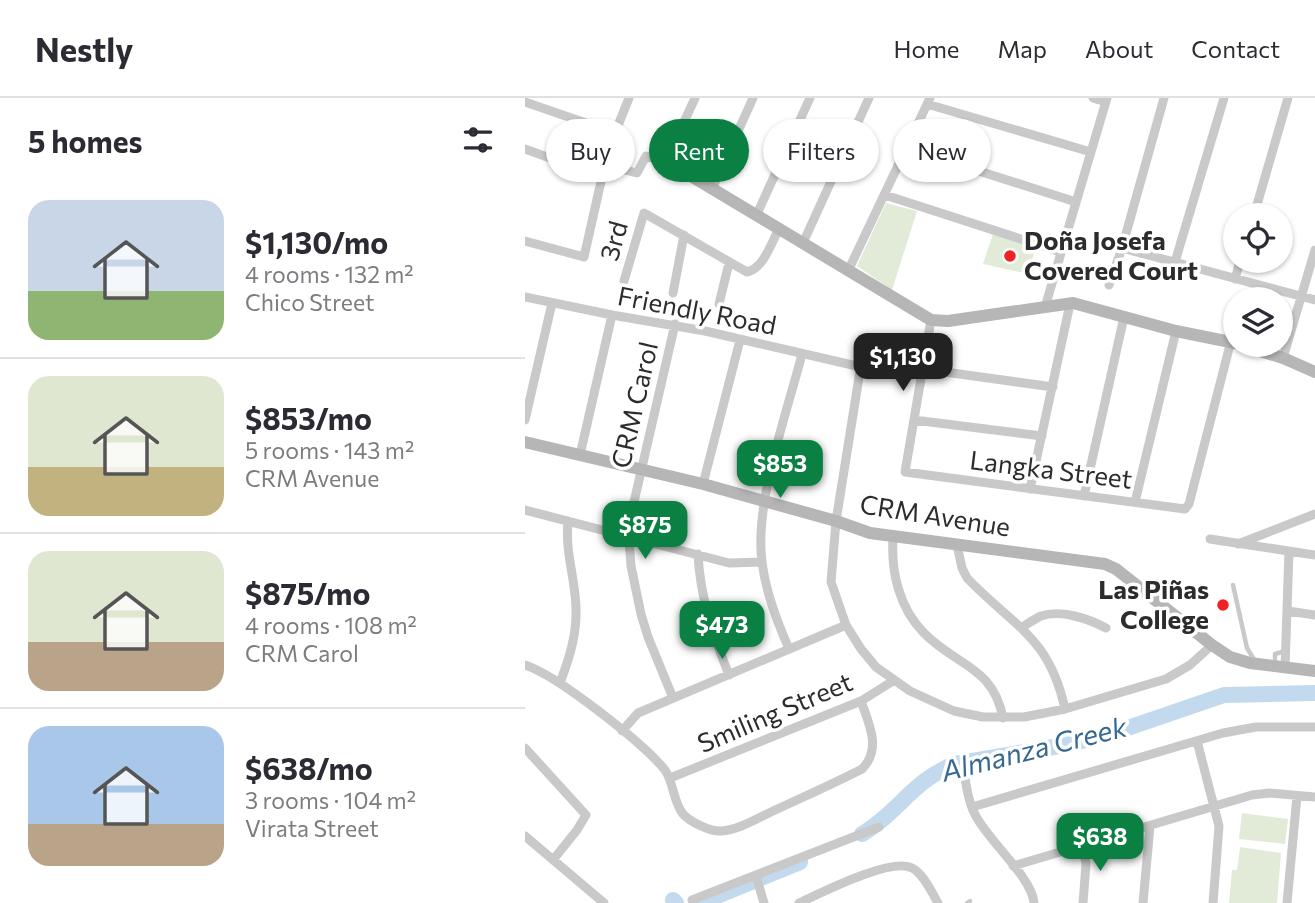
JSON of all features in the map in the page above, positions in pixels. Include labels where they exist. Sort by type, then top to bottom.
[{"type":"street","points":[[525,102],[615,133],[629,98]]},
{"type":"street","points":[[685,119],[695,98]]},
{"type":"street","points":[[712,189],[753,98]]},
{"type":"street","points":[[756,216],[810,98]]},
{"type":"street","points":[[803,243],[869,98]]},
{"type":"street","points":[[1045,306],[1107,100],[1093,98]]},
{"type":"street","points":[[1109,285],[1164,98]]},
{"type":"street","points":[[1175,262],[1224,98]]},
{"type":"street","points":[[1257,203],[1288,98]]},
{"type":"street","points":[[921,119],[929,101],[1091,152]]},
{"type":"street","points":[[525,149],[546,157]]},
{"type":"street","points":[[635,172],[649,157]]},
{"type":"street","points":[[991,175],[1076,202]]},
{"type":"street","points":[[848,271],[893,178]]},
{"type":"street","points":[[525,241],[584,257],[600,182]]},
{"type":"street","points":[[700,182],[932,320],[948,321],[1070,304],[1223,341]]},
{"type":"street","points":[[885,195],[1061,252]]},
{"type":"street","name":"3rd","points":[[624,281],[644,213],[684,235]]},
{"type":"street","points":[[673,293],[684,235],[747,272],[759,265],[779,229]]},
{"type":"street","points":[[1122,248],[1315,300]]},
{"type":"street","points":[[1283,358],[1315,250]]},
{"type":"street","points":[[719,304],[729,262]]},
{"type":"street","points":[[1235,279],[1237,273]]},
{"type":"street","name":"Friendly Road","points":[[525,296],[612,315],[675,324],[861,367]]},
{"type":"street","points":[[525,421],[552,303]]},
{"type":"street","points":[[1030,489],[1070,304]]},
{"type":"street","points":[[580,455],[612,315]]},
{"type":"street","points":[[1084,496],[1124,317]]},
{"type":"street","points":[[932,320],[914,420],[1042,436]]},
{"type":"street","name":"CRM Carol","points":[[673,698],[641,614],[631,566],[628,528],[675,324]]},
{"type":"street","points":[[1135,502],[1176,331]]},
{"type":"street","points":[[703,484],[740,340]]},
{"type":"street","points":[[864,346],[836,521],[831,582],[846,625],[876,667],[893,681],[954,711],[983,718],[1024,717],[1065,709],[1166,679],[1190,665],[1212,645]]},
{"type":"street","points":[[789,649],[769,598],[762,562],[762,524],[765,501],[802,354]]},
{"type":"street","name":"Langka Street","points":[[914,420],[905,472],[1185,509],[1189,504],[1236,357]]},
{"type":"street","points":[[1280,357],[1315,372]]},
{"type":"street","points":[[923,369],[1053,387]]},
{"type":"street","name":"CRM Avenue","points":[[525,442],[703,484],[893,538],[1088,560],[1117,569],[1230,657],[1280,668],[1315,671]]},
{"type":"street","points":[[525,510],[729,563],[762,562]]},
{"type":"street","points":[[1238,544],[1315,514]]},
{"type":"street","points":[[560,683],[576,626],[573,582],[566,544],[568,521]]},
{"type":"street","points":[[893,538],[894,571],[904,606],[923,633],[989,682],[1003,718]]},
{"type":"street","points":[[1210,539],[1315,555]]},
{"type":"street","points":[[957,545],[967,578],[1034,639],[1060,686],[1065,709]]},
{"type":"street","points":[[1280,668],[1286,651],[1289,551]]},
{"type":"street","points":[[698,554],[709,621],[729,675]]},
{"type":"street","points":[[1288,611],[1315,615]]},
{"type":"street","points":[[1021,628],[1042,616],[1052,615],[1091,620],[1106,628]]},
{"type":"street","points":[[622,730],[638,713],[846,625]]},
{"type":"street","points":[[525,665],[538,669],[560,683],[622,730],[653,757],[670,778],[679,807],[691,820],[718,832],[741,825],[845,778],[868,763],[873,745],[861,701]]},
{"type":"street","name":"Smiling Street","points":[[670,778],[861,701],[893,681]]},
{"type":"street","points":[[972,807],[1241,729],[1315,727]]},
{"type":"street","points":[[1196,741],[1220,834],[1213,903]]},
{"type":"street","points":[[525,748],[586,815],[553,860]]},
{"type":"street","points":[[963,766],[972,807],[990,839],[1029,886],[1034,903]]},
{"type":"street","points":[[1013,866],[1252,795],[1269,793],[1315,797]]},
{"type":"street","points":[[1287,903],[1297,796]]},
{"type":"street","points":[[1143,903],[1150,826]]},
{"type":"street","points":[[692,900],[879,827]]},
{"type":"street","points":[[525,836],[604,903]]},
{"type":"street","points":[[1083,847],[1086,864],[1083,903]]},
{"type":"street","points":[[799,903],[874,871],[896,866],[912,868],[921,876],[938,903]]},
{"type":"street","points":[[756,876],[764,903]]},
{"type":"lane","points":[[1233,585],[1247,648],[1257,664]]},
{"type":"green space","points":[[886,203],[917,211],[892,290],[857,266]]},
{"type":"green space","name":"Doña Josefa Covered Court","points":[[993,234],[1036,247],[1028,274],[983,264]]},
{"type":"green space","points":[[1242,813],[1288,819],[1285,844],[1239,839]]},
{"type":"green space","points":[[1240,847],[1281,853],[1277,903],[1229,903],[1232,870],[1237,870]]},
{"type":"waterway","name":"Almanza Creek","points":[[862,834],[875,826],[928,779],[955,764],[1071,744],[1119,731],[1224,695],[1315,693]]},
{"type":"waterway","name":"Almanza Creek","points":[[700,903],[800,862]]},
{"type":"waterway","name":"Almanza Creek","points":[[673,900],[676,903]]},
{"type":"place","name":"Doña Josefa Covered Court","points":[[1010,256]]},
{"type":"place","name":"Las Piñas College","points":[[1223,605]]}]
